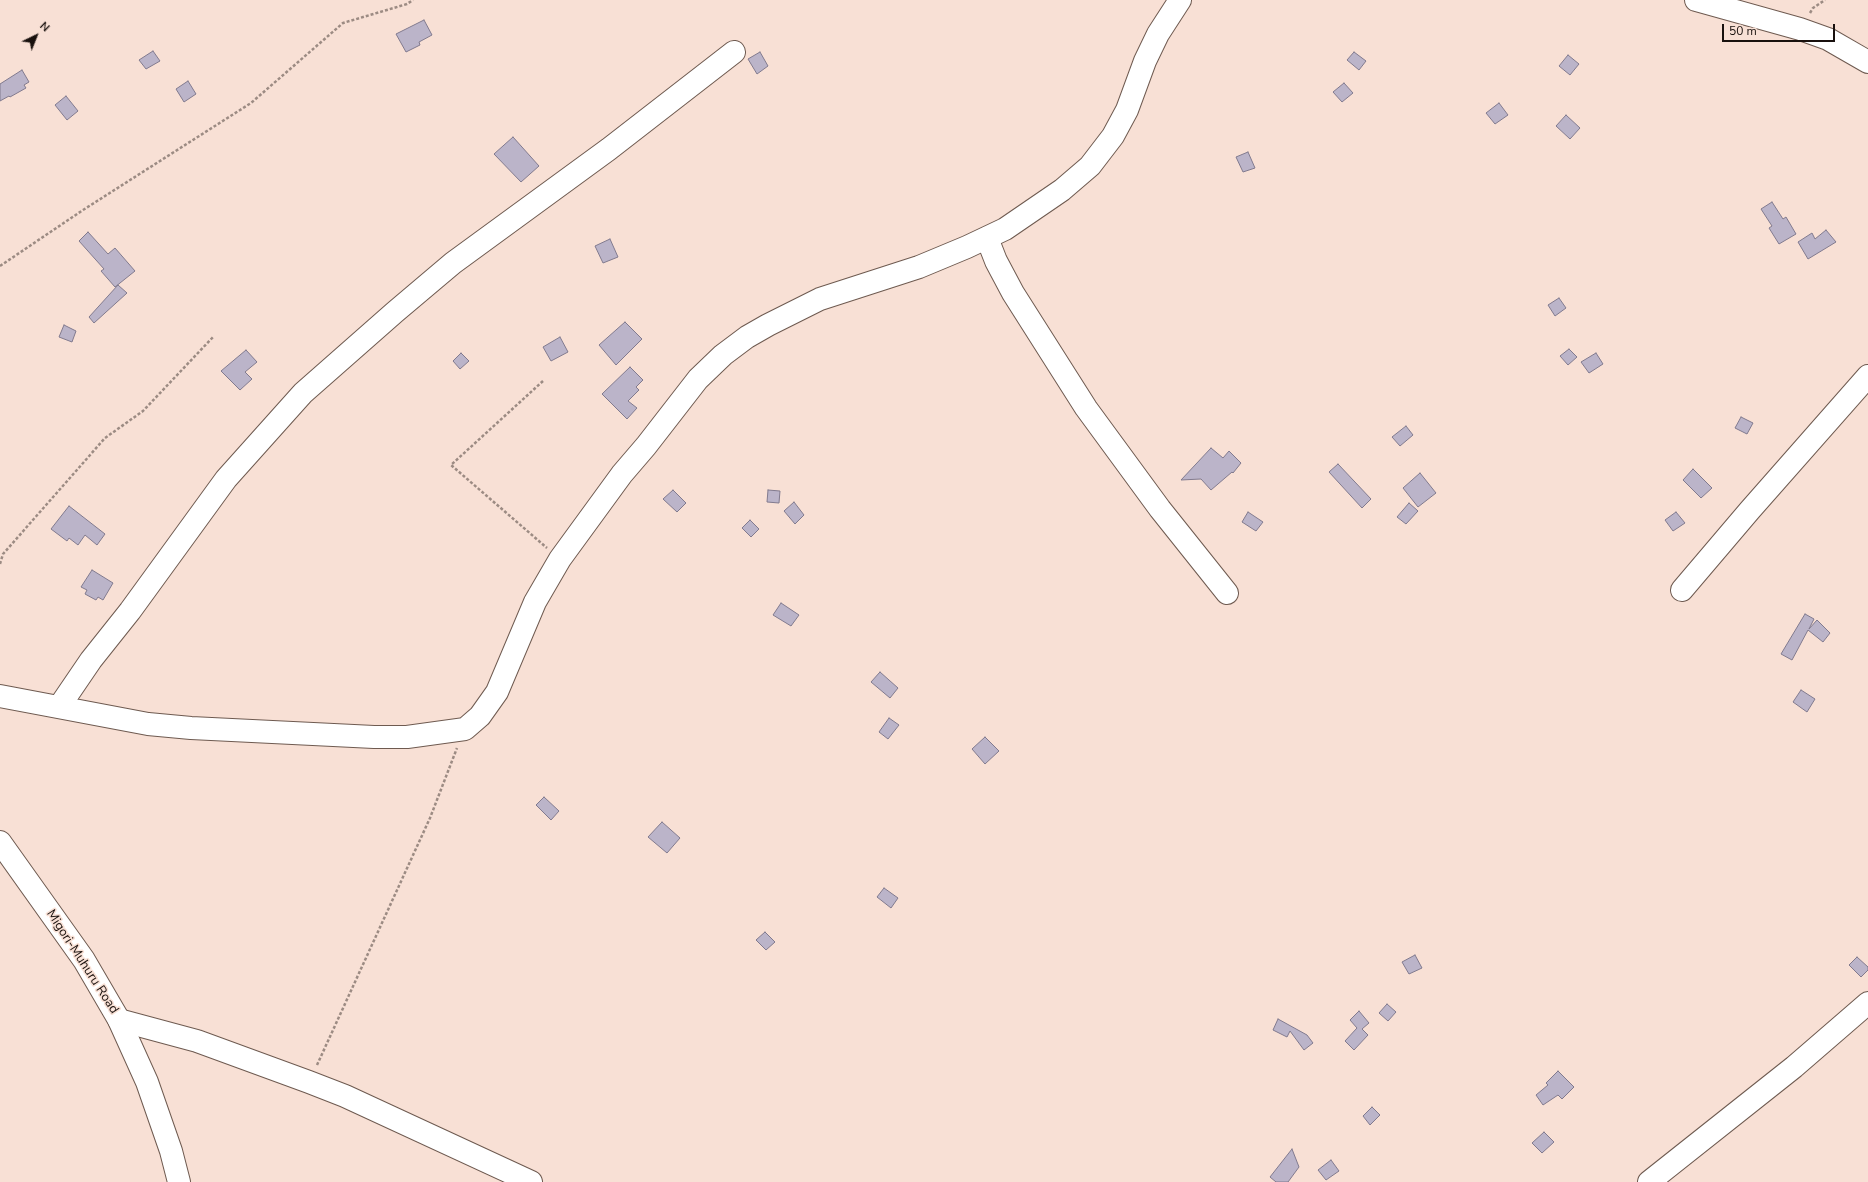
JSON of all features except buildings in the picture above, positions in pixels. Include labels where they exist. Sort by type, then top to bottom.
[{"type":"main road","points":[[0,696],[148,724],[190,728],[374,737],[441,734],[465,729],[480,716],[497,692],[535,602],[560,559],[609,491],[698,379],[723,355],[746,337],[820,299],[919,267],[1005,229],[1042,205],[1090,166],[1113,136],[1127,110],[1149,55],[1172,10],[1180,0]]},
{"type":"main road","points":[[1696,0],[1800,29],[1828,39],[1868,62]]},
{"type":"main road","points":[[59,707],[91,660],[226,479],[304,393],[454,263],[609,149],[734,52]]},
{"type":"main road","points":[[987,238],[996,261],[1012,292],[1086,408],[1160,509],[1227,592]]},
{"type":"main road","points":[[1682,590],[1868,376]]},
{"type":"main road","name":"Migori-Muhuru Road","points":[[0,842],[84,960],[119,1020],[147,1082],[171,1151],[179,1182]]},
{"type":"main road","points":[[1649,1182],[1794,1067],[1868,1003]]},
{"type":"main road","points":[[119,1020],[197,1041],[345,1096],[531,1182]]},
{"type":"path","points":[[0,266],[83,210],[252,103],[343,23],[407,4],[413,0]]},
{"type":"path","points":[[0,564],[3,554],[105,438],[143,411],[214,336]]},
{"type":"path","points":[[543,381],[450,464],[560,559]]},
{"type":"path","points":[[309,1082],[430,818],[465,729]]}]
